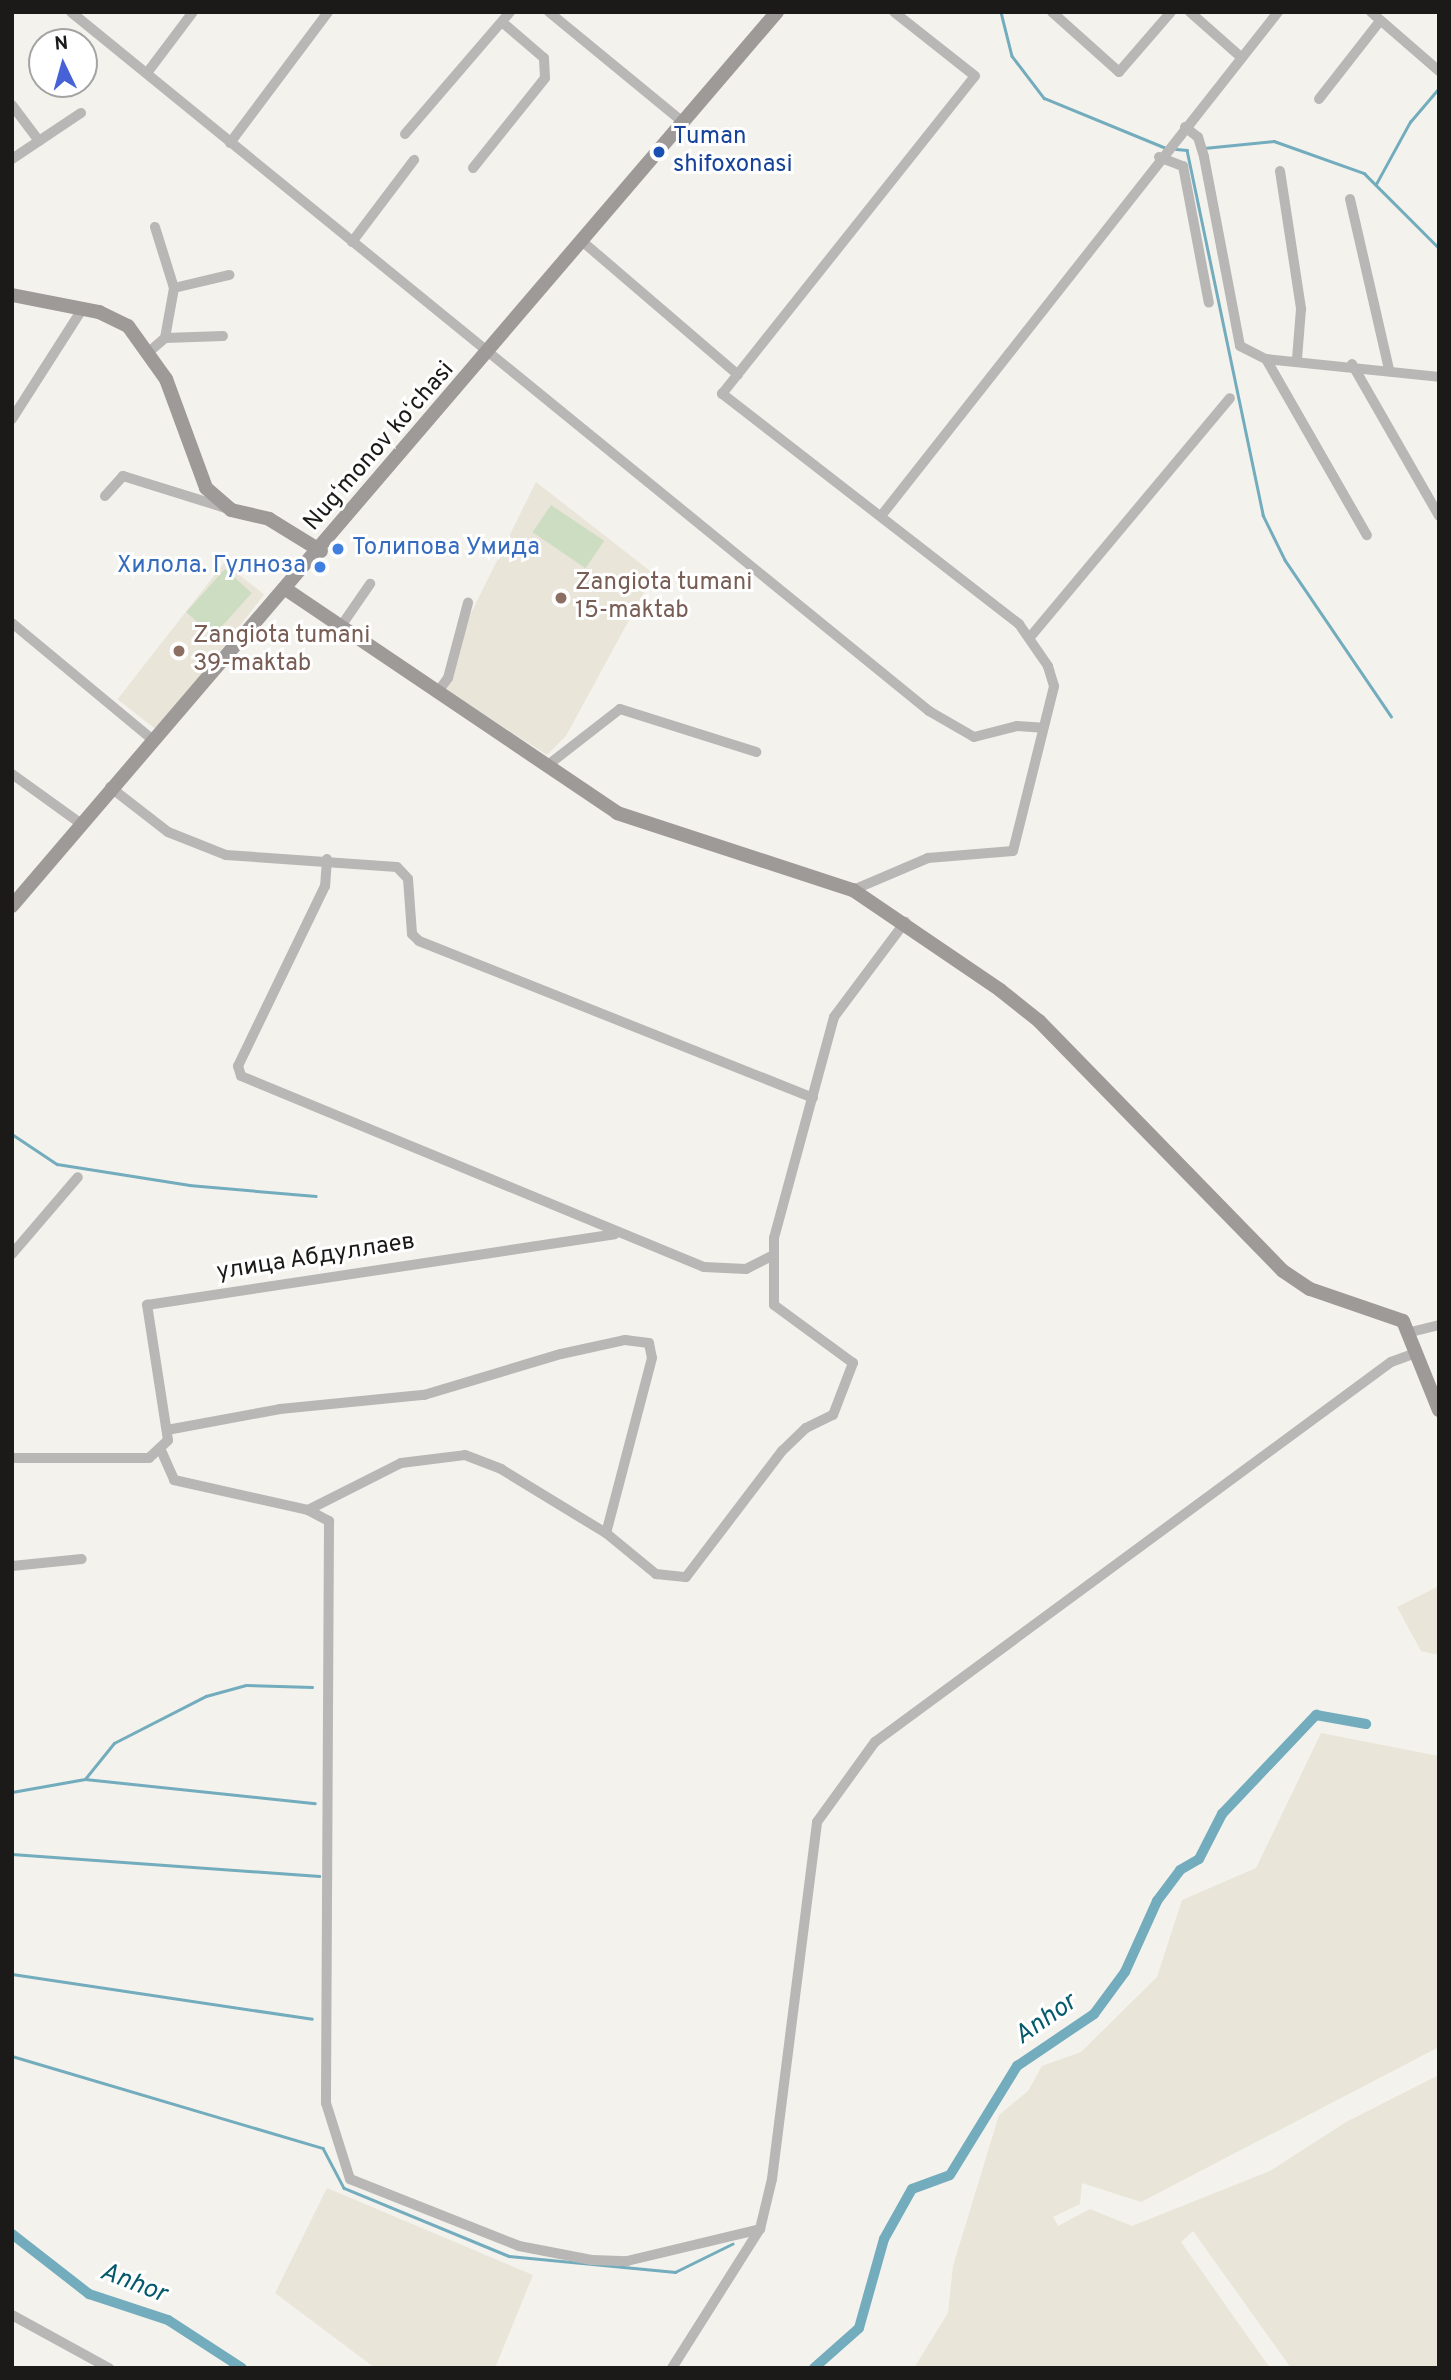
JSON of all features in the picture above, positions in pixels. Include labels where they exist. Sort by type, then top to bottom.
[{"type":"street","points":[[71,12],[929,711],[974,737],[1017,726],[1043,728]]},
{"type":"street","points":[[146,73],[193,12]]},
{"type":"street","points":[[229,143],[328,12]]},
{"type":"street","points":[[405,134],[510,12]]},
{"type":"street","points":[[550,12],[684,123]]},
{"type":"street","name":"Nugʻmonov koʻchasi","points":[[12,906],[110,787],[287,590],[490,354],[777,12]]},
{"type":"street","points":[[853,890],[928,858],[1013,851],[1054,678],[1031,636],[722,394],[975,76],[894,12]]},
{"type":"street","points":[[1052,12],[1119,72],[1171,12]]},
{"type":"street","points":[[1190,12],[1242,58]]},
{"type":"street","points":[[881,516],[1160,156],[1278,12]]},
{"type":"street","points":[[1371,12],[1439,71]]},
{"type":"street","points":[[1320,99],[1381,21]]},
{"type":"street","points":[[472,168],[545,78],[544,58],[502,22]]},
{"type":"street","points":[[12,105],[39,141]]},
{"type":"street","points":[[12,159],[81,113]]},
{"type":"street","points":[[1185,127],[1198,137],[1205,157],[1240,346],[1266,359],[1352,364],[1439,377]]},
{"type":"street","points":[[1160,156],[1183,166],[1209,303]]},
{"type":"street","points":[[352,242],[414,160]]},
{"type":"street","points":[[1280,171],[1301,309],[1297,359]]},
{"type":"street","points":[[1350,199],[1389,369]]},
{"type":"street","points":[[150,351],[165,338],[174,288],[155,227]]},
{"type":"street","points":[[583,242],[738,375]]},
{"type":"street","points":[[174,288],[229,275]]},
{"type":"street","points":[[13,295],[83,308],[128,326],[150,351],[173,394],[198,477],[231,510]]},
{"type":"street","points":[[12,419],[83,308]]},
{"type":"street","points":[[165,338],[223,336]]},
{"type":"street","points":[[1266,359],[1367,535]]},
{"type":"street","points":[[1352,364],[1439,516]]},
{"type":"street","points":[[1031,636],[1230,398]]},
{"type":"street","points":[[105,496],[123,475],[278,523],[321,551]]},
{"type":"street","points":[[339,629],[370,584]]},
{"type":"street","points":[[287,590],[339,629],[640,824],[853,890],[905,922],[1039,1021],[1283,1271],[1317,1291],[1396,1316],[1411,1332],[1416,1353],[1439,1410]]},
{"type":"street","points":[[438,693],[448,678],[468,603]]},
{"type":"street","points":[[12,623],[153,740]]},
{"type":"street","points":[[548,765],[620,709],[756,752]]},
{"type":"street","points":[[12,774],[80,823]]},
{"type":"street","points":[[110,787],[168,832],[226,855],[380,862],[403,871],[412,934],[419,941],[813,1098]]},
{"type":"street","points":[[327,859],[325,886],[238,1066],[241,1076],[615,1234],[719,1272],[746,1269],[774,1255]]},
{"type":"street","points":[[307,1510],[401,1463],[465,1455],[501,1469],[606,1533],[656,1574],[682,1579],[782,1451],[834,1412],[853,1360],[779,1311],[774,1255],[834,1017],[905,922]]},
{"type":"street","points":[[12,1254],[78,1177]]},
{"type":"street","name":"улица Абдуллаев","points":[[167,1430],[147,1305],[615,1234]]},
{"type":"street","points":[[1411,1332],[1439,1325]]},
{"type":"street","points":[[12,1458],[149,1458],[168,1440],[167,1430],[280,1409],[424,1395],[561,1354],[625,1340],[649,1343],[652,1358],[606,1533]]},
{"type":"street","points":[[673,2368],[760,2229],[772,2179],[817,1822],[875,1742],[1391,1362],[1416,1353]]},
{"type":"street","points":[[160,1448],[174,1480],[307,1510],[329,1521],[326,2103],[350,2179],[519,2246],[592,2260],[627,2261],[760,2229]]},
{"type":"street","points":[[12,1566],[82,1559]]},
{"type":"street","points":[[12,2315],[109,2368]]},
{"type":"shaded area","name":"Zangiota tumani 15-maktab","points":[[536,482],[654,574],[566,736],[547,755],[446,690],[467,621]]},
{"type":"shaded area","name":"Zangiota tumani 39-maktab","points":[[224,563],[264,594],[158,731],[117,699]]},
{"type":"shaded area","points":[[1439,1586],[1439,1655],[1421,1651],[1397,1607]]},
{"type":"shaded area","points":[[1321,1733],[1439,1756],[1439,2047],[1141,2202],[1082,2183],[1080,2204],[1053,2217],[1058,2226],[1090,2209],[1132,2226],[1270,2171],[1346,2122],[1439,2075],[1439,2368],[1291,2368],[1193,2231],[1181,2242],[1270,2368],[914,2368],[948,2313],[953,2266],[999,2115],[1028,2091],[1042,2066],[1081,2052],[1157,1977],[1182,1900],[1256,1868]]},
{"type":"shaded area","points":[[327,2188],[533,2275],[495,2368],[375,2368],[275,2293]]},
{"type":"green space","points":[[551,505],[604,541],[586,568],[533,532]]},
{"type":"green space","points":[[225,569],[252,593],[213,636],[186,612]]},
{"type":"waterway","points":[[1001,12],[1012,56],[1044,98],[1166,148]]},
{"type":"waterway","points":[[1376,184],[1410,122],[1439,88]]},
{"type":"waterway","points":[[1204,148],[1274,141],[1364,173],[1439,248]]},
{"type":"waterway","points":[[1176,149],[1187,150],[1263,515],[1285,560],[1391,716]]},
{"type":"waterway","points":[[12,1134],[57,1164],[189,1185],[316,1196]]},
{"type":"waterway","points":[[85,1779],[114,1743],[206,1696],[246,1685],[312,1687]]},
{"type":"waterway","name":"Anhor","points":[[814,2368],[859,2328],[884,2239],[912,2189],[950,2175],[1017,2066],[1094,2014],[1125,1972],[1157,1901],[1180,1870],[1199,1859],[1222,1814],[1316,1715],[1366,1724]]},
{"type":"waterway","points":[[12,1792],[85,1779],[315,1803]]},
{"type":"waterway","points":[[12,1854],[319,1876]]},
{"type":"waterway","points":[[12,1974],[312,2019]]},
{"type":"waterway","points":[[12,2056],[323,2148],[344,2188],[509,2256],[675,2272],[732,2244]]},
{"type":"waterway","name":"Anhor","points":[[12,2234],[89,2294],[168,2320],[242,2368]]},
{"type":"place","name":"Tuman shifoxonasi","points":[[659,152]]},
{"type":"place","name":"Толипова Умида","points":[[338,549]]},
{"type":"place","name":"Хилола. Гулноза","points":[[320,567]]},
{"type":"place","name":"Zangiota tumani 15-maktab","points":[[561,598]]},
{"type":"place","name":"Zangiota tumani 39-maktab","points":[[179,651]]}]
